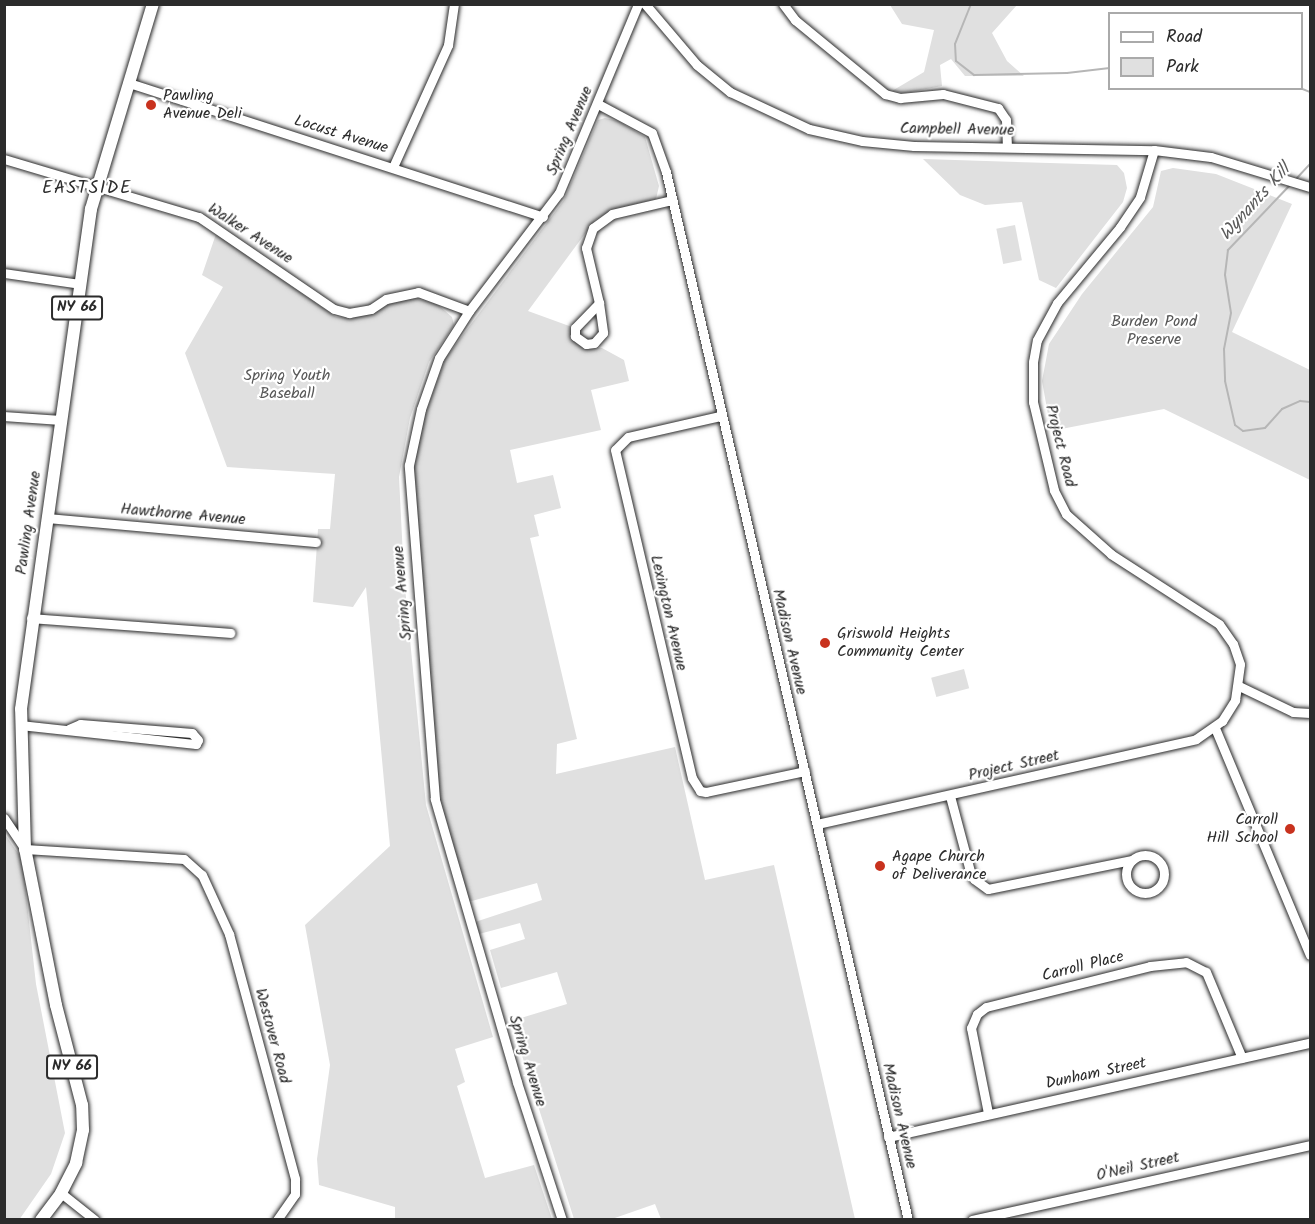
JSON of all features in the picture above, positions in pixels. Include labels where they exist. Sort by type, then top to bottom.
[{"type":"main road","name":"Pawling Avenue","points":[[40,1220],[61,1193],[81,1148],[82,1105],[56,1005],[25,849],[20,725],[31,618],[80,284],[97,185],[153,4]]},
{"type":"street","points":[[393,167],[448,45],[454,4]]},
{"type":"street","name":"Spring Avenue","points":[[562,1220],[493,1002],[435,799],[409,465],[435,368],[469,311],[543,217],[572,169],[638,4]]},
{"type":"street","name":"Campbell Avenue","points":[[645,4],[697,65],[730,92],[809,129],[862,141],[1154,150],[1211,157],[1311,187]]},
{"type":"street","points":[[783,4],[795,20],[885,94],[900,98],[943,94],[998,108],[1006,120],[1007,146]]},
{"type":"street","name":"Locust Avenue","points":[[129,83],[543,217]]},
{"type":"street","name":"Madison Avenue","points":[[598,104],[652,133],[672,200],[720,416],[805,771],[908,1220]]},
{"type":"street","name":"Project Road","points":[[1154,150],[1140,197],[1120,227],[1057,303],[1037,340],[1032,377],[1035,415],[1054,490],[1066,514],[1112,554],[1219,624],[1238,654],[1239,687],[1227,716],[1215,728]]},
{"type":"street","name":"Walker Avenue","points":[[4,159],[199,217],[334,309],[349,313],[371,309],[386,299],[418,292],[469,311]]},
{"type":"street","points":[[598,303],[586,248],[593,228],[612,214],[672,200]]},
{"type":"street","points":[[4,273],[80,284]]},
{"type":"street","points":[[4,416],[60,420]]},
{"type":"street","name":"Lexington Avenue","points":[[720,416],[628,437],[617,444],[615,457],[697,787],[700,791],[715,792],[805,771]]},
{"type":"street","name":"Hawthorne Avenue","points":[[46,518],[316,542]]},
{"type":"street","points":[[31,618],[230,633]]},
{"type":"street","points":[[1239,687],[1293,712],[1311,713]]},
{"type":"street","points":[[20,725],[69,729],[81,734],[196,744],[198,740],[192,733],[80,724],[69,729]]},
{"type":"street","points":[[1215,728],[1311,955]]},
{"type":"street","name":"Project Street","points":[[817,824],[1196,739],[1215,728]]},
{"type":"street","points":[[950,796],[970,871],[980,885],[988,889],[1132,860],[1143,855],[1160,862],[1163,880],[1155,890],[1143,893],[1132,888],[1126,870],[1132,860]]},
{"type":"street","points":[[4,818],[25,849]]},
{"type":"street","name":"Westover Road","points":[[25,849],[118,853],[191,862],[202,875],[229,934],[296,1179],[295,1194],[277,1220]]},
{"type":"street","name":"Carroll Place","points":[[988,1113],[971,1028],[977,1014],[986,1007],[1150,966],[1186,962],[1206,972],[1242,1058]]},
{"type":"street","name":"Dunham Street","points":[[888,1137],[1311,1043]]},
{"type":"street","name":"O'Neil Street","points":[[972,1220],[1012,1215],[1311,1144]]},
{"type":"street","points":[[61,1193],[95,1220]]},
{"type":"green space","points":[[890,5],[1017,5],[992,33],[1007,61],[1024,76],[965,76],[951,59],[940,65],[942,86],[905,93],[892,91],[924,72],[934,30],[902,24]]},
{"type":"green space","points":[[605,118],[618,121],[645,137],[659,186],[656,199],[612,210],[595,220],[528,311],[572,327],[578,345],[602,348],[624,360],[629,381],[591,390],[601,430],[510,450],[517,483],[553,475],[561,508],[534,515],[539,536],[530,538],[577,739],[557,744],[556,774],[675,747],[705,880],[774,865],[855,1219],[661,1219],[655,1204],[612,1219],[574,1219],[511,1021],[567,1004],[557,972],[501,988],[490,950],[525,939],[520,923],[479,934],[475,922],[542,900],[537,883],[468,902],[440,801],[413,471],[417,438],[445,359],[564,200],[598,120]]},
{"type":"green space","points":[[923,159],[1117,165],[1124,173],[1127,188],[1123,202],[1056,288],[1039,280],[1022,202],[985,205],[960,195]]},
{"type":"green space","name":"Burden Pond Preserve","points":[[1173,168],[1216,174],[1292,204],[1232,332],[1310,370],[1310,480],[1164,409],[1051,431],[1042,381],[1049,344],[1082,294],[1153,207],[1161,171]]},
{"type":"green space","points":[[1015,225],[1022,260],[1003,264],[996,229]]},
{"type":"green space","name":"Spring Youth Baseball","points":[[216,234],[336,317],[353,318],[376,311],[406,296],[437,304],[452,317],[454,325],[429,362],[410,418],[399,477],[404,577],[426,805],[493,1037],[455,1049],[465,1082],[457,1086],[485,1178],[534,1165],[552,1219],[395,1219],[395,1207],[319,1185],[317,1159],[330,1065],[305,925],[390,846],[366,587],[353,607],[313,602],[318,529],[330,529],[335,474],[227,467],[185,353],[223,287],[202,275]]},
{"type":"green space","points":[[964,669],[969,688],[936,697],[931,678]]},
{"type":"green space","points":[[4,833],[22,859],[36,984],[65,1133],[51,1174],[19,1220],[4,1219]]},
{"type":"waterway","name":"Wynants Kill","points":[[971,4],[955,44],[956,61],[974,75],[1067,73],[1108,68]]},
{"type":"waterway","name":"Wynants Kill","points":[[1303,89],[1310,92]]},
{"type":"waterway","name":"Wynants Kill","points":[[1296,179],[1310,164]]},
{"type":"waterway","name":"Wynants Kill","points":[[1292,183],[1228,250],[1225,275],[1231,313],[1224,349],[1225,381],[1235,425],[1243,431],[1265,428],[1282,409],[1300,401],[1310,402]]},
{"type":"place","name":"Pawling Avenue Deli","points":[[151,105]]},
{"type":"place","name":"Griswold Heights Community Center","points":[[825,643]]},
{"type":"place","name":"Carroll Hill School","points":[[1290,829]]},
{"type":"place","name":"Agape Church of Deliverance","points":[[880,866]]},
{"type":"district","name":"EASTSIDE","points":[[87,189]]}]
